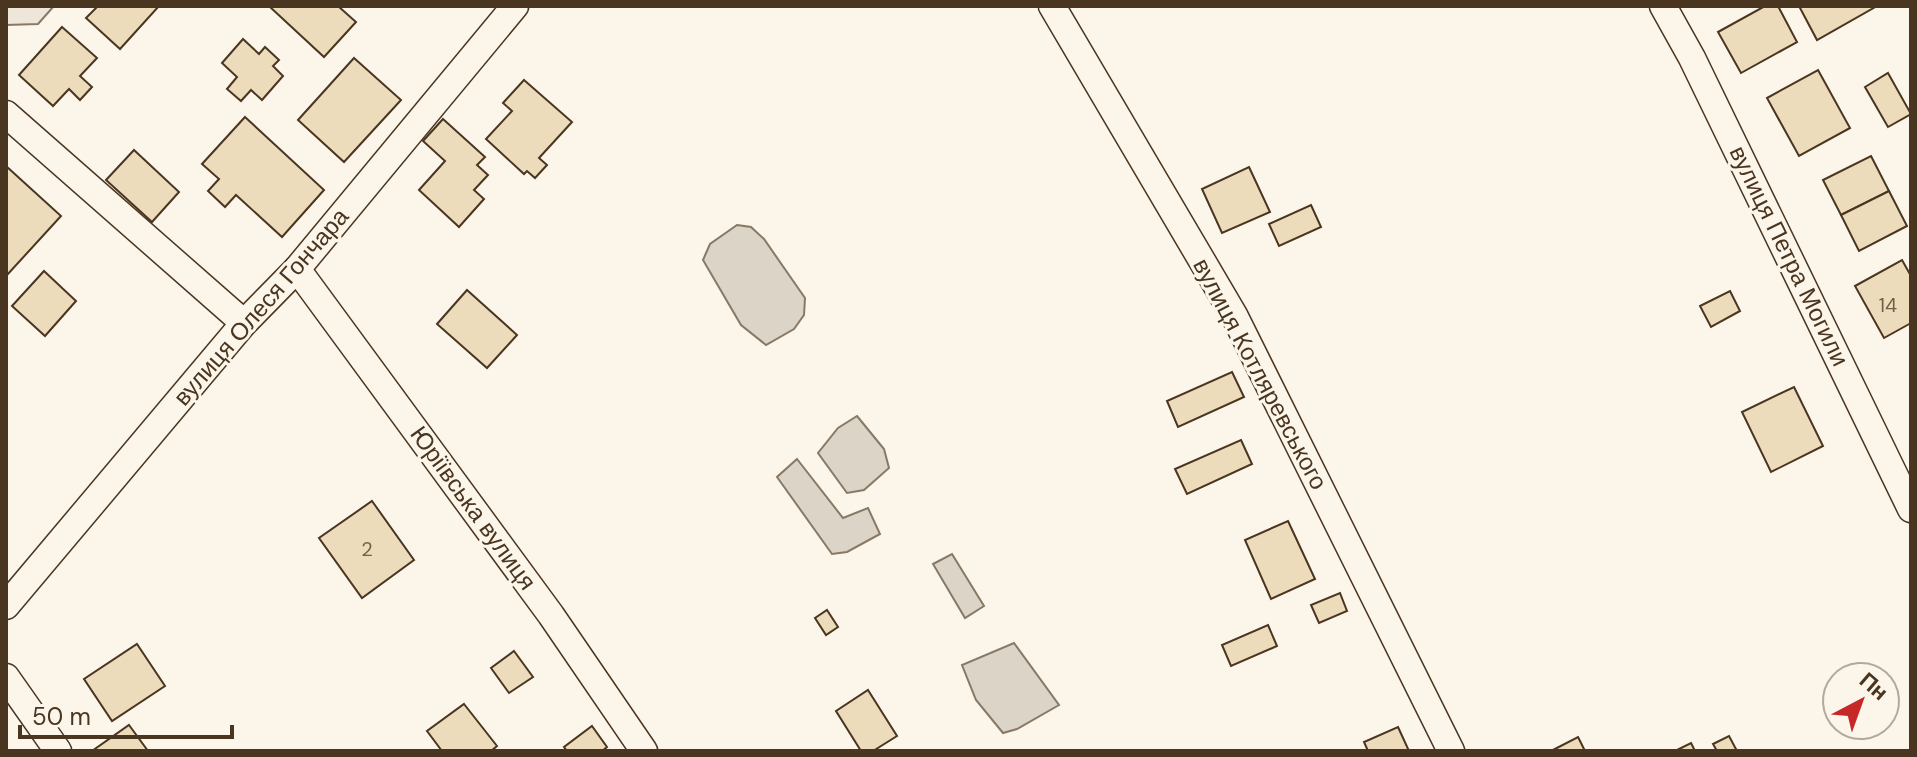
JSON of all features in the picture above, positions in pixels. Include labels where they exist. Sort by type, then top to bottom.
[{"type":"street","name":"вулиця Олеся Гончара","points":[[6,606],[244,323],[297,269],[515,6]]},
{"type":"street","name":"вулиця Котляревського","points":[[1052,6],[1234,315],[1451,751]]},
{"type":"street","name":"вулиця Петра Могили","points":[[1663,6],[1692,58],[1911,509]]},
{"type":"street","points":[[6,114],[244,323]]},
{"type":"street","name":"Юріївська вулиця","points":[[297,269],[551,615],[644,751]]},
{"type":"street","points":[[6,677],[58,751]]},
{"type":"shaded area","points":[[6,6],[54,6],[38,24],[6,25]]},
{"type":"shaded area","points":[[737,225],[751,227],[764,239],[805,298],[804,315],[794,329],[766,345],[741,325],[703,260],[710,244]]},
{"type":"shaded area","points":[[857,416],[884,449],[889,468],[864,490],[847,493],[818,453],[838,428]]},
{"type":"shaded area","points":[[797,459],[843,518],[868,508],[880,534],[847,552],[832,554],[777,477]]},
{"type":"shaded area","points":[[952,554],[984,606],[965,618],[933,564]]},
{"type":"shaded area","points":[[1014,643],[1059,705],[1017,729],[1003,733],[976,700],[962,665]]},
{"type":"building","points":[[98,6],[159,6],[120,49],[86,18]]},
{"type":"building","points":[[338,6],[356,22],[324,57],[270,7]]},
{"type":"building","points":[[1765,6],[1778,6],[1797,42],[1741,73],[1718,32]]},
{"type":"building","points":[[1799,6],[1877,6],[1817,40]]},
{"type":"building","points":[[62,27],[97,58],[80,76],[92,87],[80,100],[69,89],[53,106],[19,75]]},
{"type":"building","points":[[243,39],[259,54],[265,47],[279,60],[273,66],[283,76],[262,100],[251,90],[241,101],[227,89],[237,77],[222,63]]},
{"type":"building","points":[[354,58],[401,100],[344,162],[298,120]]},
{"type":"building","points":[[1818,70],[1850,128],[1799,156],[1767,98]]},
{"type":"building","points":[[1888,73],[1911,114],[1888,127],[1865,87]]},
{"type":"building","points":[[524,80],[572,122],[539,158],[547,165],[535,178],[527,171],[524,174],[486,139],[512,111],[503,103]]},
{"type":"building","points":[[245,117],[324,190],[282,237],[236,195],[225,207],[208,191],[219,179],[202,164]]},
{"type":"building","points":[[443,119],[485,157],[477,165],[488,175],[474,190],[484,199],[459,227],[419,190],[445,161],[423,141]]},
{"type":"building","points":[[134,150],[179,192],[152,222],[106,180]]},
{"type":"building","points":[[1871,156],[1889,191],[1841,215],[1823,180]]},
{"type":"building","points":[[6,166],[61,216],[7,275],[6,274]]},
{"type":"building","points":[[1249,167],[1270,212],[1222,233],[1202,189]]},
{"type":"building","points":[[1889,191],[1907,226],[1859,251],[1841,215]]},
{"type":"building","points":[[1311,205],[1321,227],[1279,246],[1269,224]]},
{"type":"building","points":[[1902,260],[1911,276],[1911,323],[1884,338],[1855,286]]},
{"type":"building","points":[[44,271],[76,301],[45,336],[12,306]]},
{"type":"building","points":[[467,290],[517,335],[487,368],[437,324]]},
{"type":"building","points":[[1730,291],[1740,311],[1711,327],[1700,306]]},
{"type":"building","points":[[1232,372],[1244,397],[1178,427],[1167,401]]},
{"type":"building","points":[[1794,387],[1823,446],[1771,472],[1742,412]]},
{"type":"building","points":[[1241,440],[1252,464],[1187,494],[1175,469]]},
{"type":"building","points":[[372,501],[414,560],[362,598],[319,538]]},
{"type":"building","points":[[1288,521],[1315,579],[1271,599],[1245,540]]},
{"type":"building","points":[[1340,593],[1347,611],[1319,623],[1311,605]]},
{"type":"building","points":[[827,610],[838,627],[826,635],[815,618]]},
{"type":"building","points":[[1268,625],[1277,646],[1231,666],[1222,645]]},
{"type":"building","points":[[137,644],[165,686],[112,721],[84,679]]},
{"type":"building","points":[[514,651],[533,677],[509,693],[491,668]]},
{"type":"building","points":[[868,690],[897,736],[873,751],[861,751],[836,711]]},
{"type":"building","points":[[464,704],[497,746],[491,751],[442,751],[427,731]]},
{"type":"building","points":[[129,725],[148,751],[92,751]]},
{"type":"building","points":[[592,726],[607,747],[602,751],[567,751],[564,747]]},
{"type":"building","points":[[1398,727],[1409,751],[1368,751],[1364,742]]},
{"type":"building","points":[[1729,736],[1737,751],[1717,751],[1713,744]]},
{"type":"building","points":[[1578,737],[1585,751],[1551,751]]},
{"type":"building","points":[[1691,743],[1695,751],[1675,751]]}]
